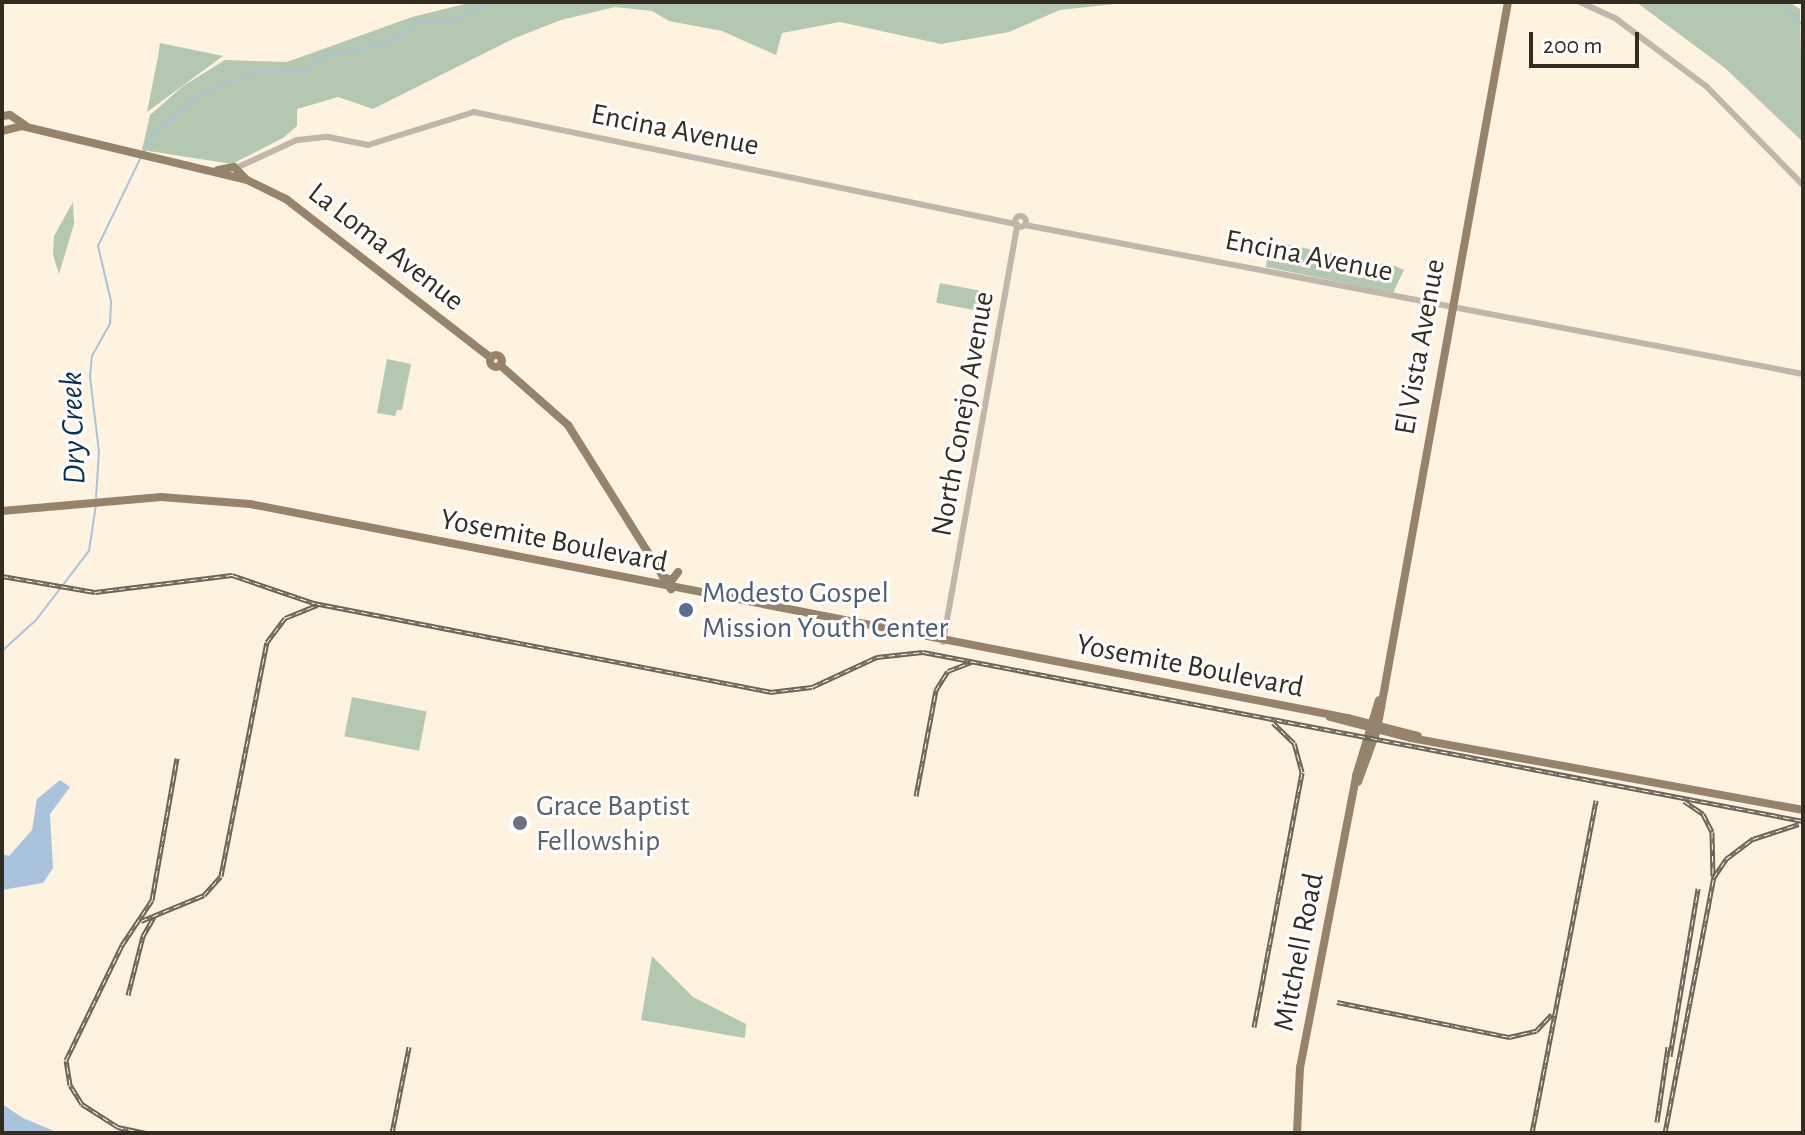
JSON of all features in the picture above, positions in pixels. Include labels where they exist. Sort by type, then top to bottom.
[{"type":"main road","name":"El Vista Avenue","points":[[1374,727],[1508,2]]},
{"type":"main road","points":[[2,131],[15,124],[3,114]]},
{"type":"main road","name":"La Loma Avenue","points":[[15,124],[133,153],[233,171],[286,199],[491,358],[492,367],[500,365],[568,425],[657,568]]},
{"type":"main road","name":"Yosemite Boulevard","points":[[2,511],[190,497],[250,504],[1803,810]]},
{"type":"main road","points":[[657,568],[671,589]]},
{"type":"main road","points":[[649,584],[658,577],[657,568]]},
{"type":"main road","points":[[663,577],[672,580],[678,572]]},
{"type":"main road","name":"Mitchell Road","points":[[1297,1133],[1295,1102],[1300,1068],[1358,782],[1374,727]]},
{"type":"street","points":[[1580,2],[1615,18],[1706,86],[1803,185]]},
{"type":"street","name":"Encina Avenue","points":[[233,171],[297,140],[328,137],[366,145],[474,112],[978,212],[1020,223],[1803,374]]},
{"type":"street","name":"North Conejo Avenue","points":[[943,642],[1020,223]]},
{"type":"green space","points":[[473,2],[1133,2],[1060,10],[1009,32],[941,44],[840,22],[782,33],[776,55],[722,31],[669,21],[652,11],[615,7],[561,20],[515,38],[373,109],[338,97],[297,109],[297,126],[283,138],[232,164],[142,150],[150,115],[183,86],[225,60],[287,62],[412,17]]},
{"type":"green space","points":[[1636,2],[1789,2],[1800,9],[1803,142],[1725,68]]},
{"type":"green space","points":[[160,43],[223,56],[147,112],[158,57]]},
{"type":"green space","points":[[73,202],[74,224],[59,274],[53,255],[54,236]]},
{"type":"green space","points":[[1269,241],[1404,270],[1393,293],[1266,267]]},
{"type":"green space","points":[[940,283],[988,292],[984,312],[936,303]]},
{"type":"green space","points":[[387,359],[411,364],[402,410],[397,410],[395,416],[377,413]]},
{"type":"green space","points":[[352,697],[427,712],[419,751],[344,736]]},
{"type":"green space","points":[[652,956],[693,997],[746,1024],[745,1038],[641,1020]]},
{"type":"water","points":[[60,780],[70,787],[50,814],[53,868],[43,883],[2,890],[2,854],[9,856],[32,830],[37,799]]},
{"type":"water","points":[[2,1104],[23,1118],[59,1133],[2,1133]]},
{"type":"waterway","name":"Dry Creek","points":[[144,152],[151,137],[198,95],[256,72],[305,71],[325,56],[385,44],[422,21],[455,19],[495,2]]},
{"type":"waterway","name":"Dry Creek","points":[[1780,2],[1803,26]]},
{"type":"waterway","name":"Dry Creek","points":[[96,498],[99,452],[90,377],[92,356],[110,323],[111,301],[98,246],[141,157]]},
{"type":"waterway","name":"Dry Creek","points":[[2,651],[36,620],[89,551],[96,504]]},
{"type":"railway","points":[[2,576],[95,592],[232,575],[314,603],[770,692],[812,687],[877,657],[923,652],[1803,821]]},
{"type":"railway","points":[[141,921],[204,895],[221,876],[267,642],[285,618],[317,605]]},
{"type":"railway","points":[[916,796],[936,690],[948,671],[971,662]]},
{"type":"railway","points":[[1254,1027],[1302,772],[1294,743],[1273,723]]},
{"type":"railway","points":[[146,1133],[118,1127],[82,1104],[70,1085],[66,1060],[122,945],[152,900],[177,758]]},
{"type":"railway","points":[[1532,1133],[1596,800]]},
{"type":"railway","points":[[1684,801],[1703,814],[1712,832],[1713,876]]},
{"type":"railway","points":[[1665,1133],[1714,877],[1726,859],[1753,839],[1799,824]]},
{"type":"railway","points":[[1670,1056],[1698,888]]},
{"type":"railway","points":[[128,995],[143,936],[154,917]]},
{"type":"railway","points":[[1337,1002],[1509,1037],[1536,1031],[1552,1014]]},
{"type":"railway","points":[[392,1133],[409,1047]]},
{"type":"railway","points":[[1657,1122],[1668,1047]]},
{"type":"place","name":"Modesto Gospel Mission Youth Center","points":[[686,610]]},
{"type":"place","name":"Grace Baptist Fellowship","points":[[520,823]]}]
